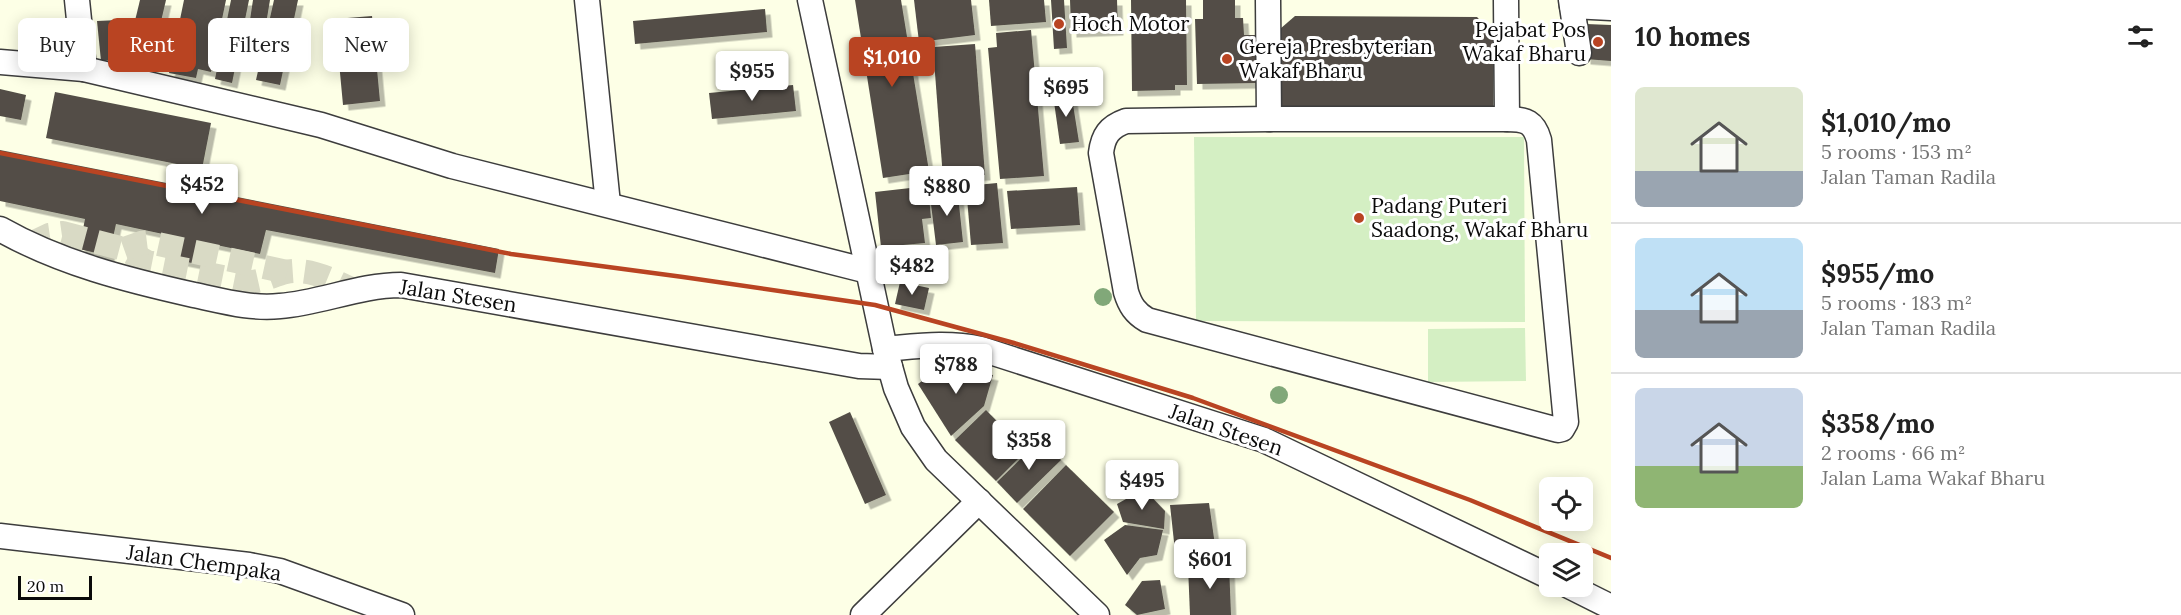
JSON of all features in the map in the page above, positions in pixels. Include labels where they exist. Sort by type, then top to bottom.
[{"type":"street","points":[[77,0],[79,18]]},
{"type":"street","points":[[587,0],[608,204]]},
{"type":"street","points":[[810,0],[888,358],[896,388],[913,427],[936,460],[1097,615]]},
{"type":"street","points":[[1268,0],[1269,119]]},
{"type":"street","points":[[1506,0],[1507,119]]},
{"type":"street","points":[[1579,53],[1572,3],[1611,8]]},
{"type":"street","points":[[0,62],[18,64]]},
{"type":"street","points":[[96,72],[321,125],[452,166],[868,271]]},
{"type":"street","points":[[1269,119],[1507,119],[1529,122],[1534,126],[1539,140],[1566,422],[1565,426],[1558,430],[1147,320],[1133,309],[1126,292],[1101,153],[1102,141],[1116,124],[1126,121],[1269,119]]},
{"type":"street","name":"Jalan Stesen","points":[[0,229],[28,245],[112,275],[251,307],[304,304],[385,285],[401,285],[859,366],[936,344],[981,349],[1264,440],[1539,572]]},
{"type":"street","points":[[0,249],[28,245]]},
{"type":"street","points":[[863,615],[979,501]]},
{"type":"street","name":"Jalan Chempaka","points":[[0,536],[260,567],[280,571],[402,615]]},
{"type":"street","points":[[1591,597],[1611,607]]},
{"type":"green space","name":"Padang Puteri Saadong, Wakaf Bharu","points":[[1194,137],[1524,137],[1525,322],[1196,321]]},
{"type":"green space","points":[[1525,328],[1526,381],[1428,382],[1428,329]]},
{"type":"building","points":[[140,0],[166,0],[162,18],[136,18]]},
{"type":"building","points":[[184,0],[226,0],[222,18],[208,18],[208,71],[198,69],[196,78],[169,73],[196,72],[196,18],[180,18]]},
{"type":"building","points":[[231,0],[249,0],[245,18],[227,18]]},
{"type":"building","points":[[253,0],[270,0],[267,18],[250,18]]},
{"type":"building","points":[[274,0],[298,0],[294,18],[270,18]]},
{"type":"building","points":[[855,0],[901,0],[929,171],[883,178]]},
{"type":"building","points":[[914,0],[971,0],[975,35],[919,42]]},
{"type":"building","points":[[989,0],[1044,0],[1046,22],[991,26]]},
{"type":"building","name":"Hoch Motor","points":[[1051,0],[1064,0],[1067,48],[1054,49]]},
{"type":"building","points":[[1070,0],[1117,0],[1118,30],[1071,32]]},
{"type":"building","points":[[1131,0],[1186,0],[1187,85],[1175,85],[1175,90],[1132,91]]},
{"type":"building","name":"Gereja Presbyterian Wakaf Bharu","points":[[1203,0],[1235,0],[1235,18],[1243,18],[1244,35],[1257,35],[1258,83],[1197,84],[1195,19],[1203,19]]},
{"type":"building","points":[[765,9],[767,32],[635,44],[633,21]]},
{"type":"building","points":[[372,16],[372,18],[347,18]]},
{"type":"building","points":[[1295,16],[1477,17],[1493,34],[1493,109],[1280,108],[1280,29]]},
{"type":"building","points":[[108,20],[108,60],[101,61],[97,21]]},
{"type":"building","name":"Pejabat Pos Wakaf Bharu","points":[[1586,24],[1611,25],[1611,61],[1585,59]]},
{"type":"building","points":[[1031,30],[1044,176],[1000,179],[988,48],[997,47],[996,33]]},
{"type":"building","points":[[975,44],[985,175],[943,178],[933,47]]},
{"type":"building","points":[[216,72],[234,72],[232,83],[215,79]]},
{"type":"building","points":[[258,72],[283,72],[280,85],[256,80]]},
{"type":"building","points":[[340,72],[377,72],[380,101],[343,105]]},
{"type":"building","points":[[793,85],[796,111],[712,119],[709,93]]},
{"type":"building","points":[[0,89],[26,95],[21,120],[0,116]]},
{"type":"building","points":[[55,92],[211,123],[202,169],[46,138]]},
{"type":"building","points":[[1071,92],[1079,142],[1060,144],[1053,95]]},
{"type":"building","points":[[0,150],[499,249],[495,273],[266,230],[260,254],[202,242],[197,264],[172,259],[177,237],[116,224],[109,256],[79,249],[85,219],[0,201]]},
{"type":"building","points":[[997,183],[1003,243],[971,245],[966,186]]},
{"type":"building","points":[[928,186],[931,218],[922,219],[925,243],[881,247],[875,192]]},
{"type":"building","points":[[957,186],[963,242],[936,245],[930,196],[944,195],[943,188]]},
{"type":"building","points":[[1077,187],[1080,225],[1011,229],[1007,191]]},
{"type":"building","points":[[900,282],[929,288],[924,310],[895,304]]},
{"type":"building","points":[[942,366],[993,375],[984,406],[951,436],[918,384]]},
{"type":"building","points":[[986,410],[1026,451],[996,481],[955,440]]},
{"type":"building","points":[[850,412],[886,495],[865,504],[829,422]]},
{"type":"building","points":[[1041,439],[1061,460],[1017,503],[997,482]]},
{"type":"building","points":[[1066,465],[1114,512],[1070,556],[1023,509]]},
{"type":"building","points":[[1144,489],[1165,511],[1164,529],[1123,522],[1117,504]]},
{"type":"building","points":[[1209,503],[1215,545],[1175,551],[1170,505]]},
{"type":"building","points":[[1125,525],[1163,530],[1157,555],[1140,558],[1127,575],[1104,540]]},
{"type":"building","points":[[1229,564],[1231,615],[1190,615],[1188,566]]},
{"type":"building","points":[[1160,580],[1165,609],[1137,615],[1125,605],[1142,581]]},
{"type":"tunnel","points":[[28,245],[49,235],[63,233],[124,249],[147,262],[248,282],[263,280],[286,272],[304,271],[322,276],[355,291]]},
{"type":"tunnel","points":[[124,249],[149,242],[287,272]]},
{"type":"railway","points":[[0,153],[511,254],[875,305],[1014,343],[1193,398],[1470,500],[1611,558]]},
{"type":"place","name":"Hoch Motor","points":[[1059,24]]},
{"type":"place","name":"Pejabat Pos Wakaf Bharu","points":[[1598,42]]},
{"type":"place","name":"Gereja Presbyterian Wakaf Bharu","points":[[1227,59]]},
{"type":"place","name":"Padang Puteri Saadong, Wakaf Bharu","points":[[1359,218]]}]
